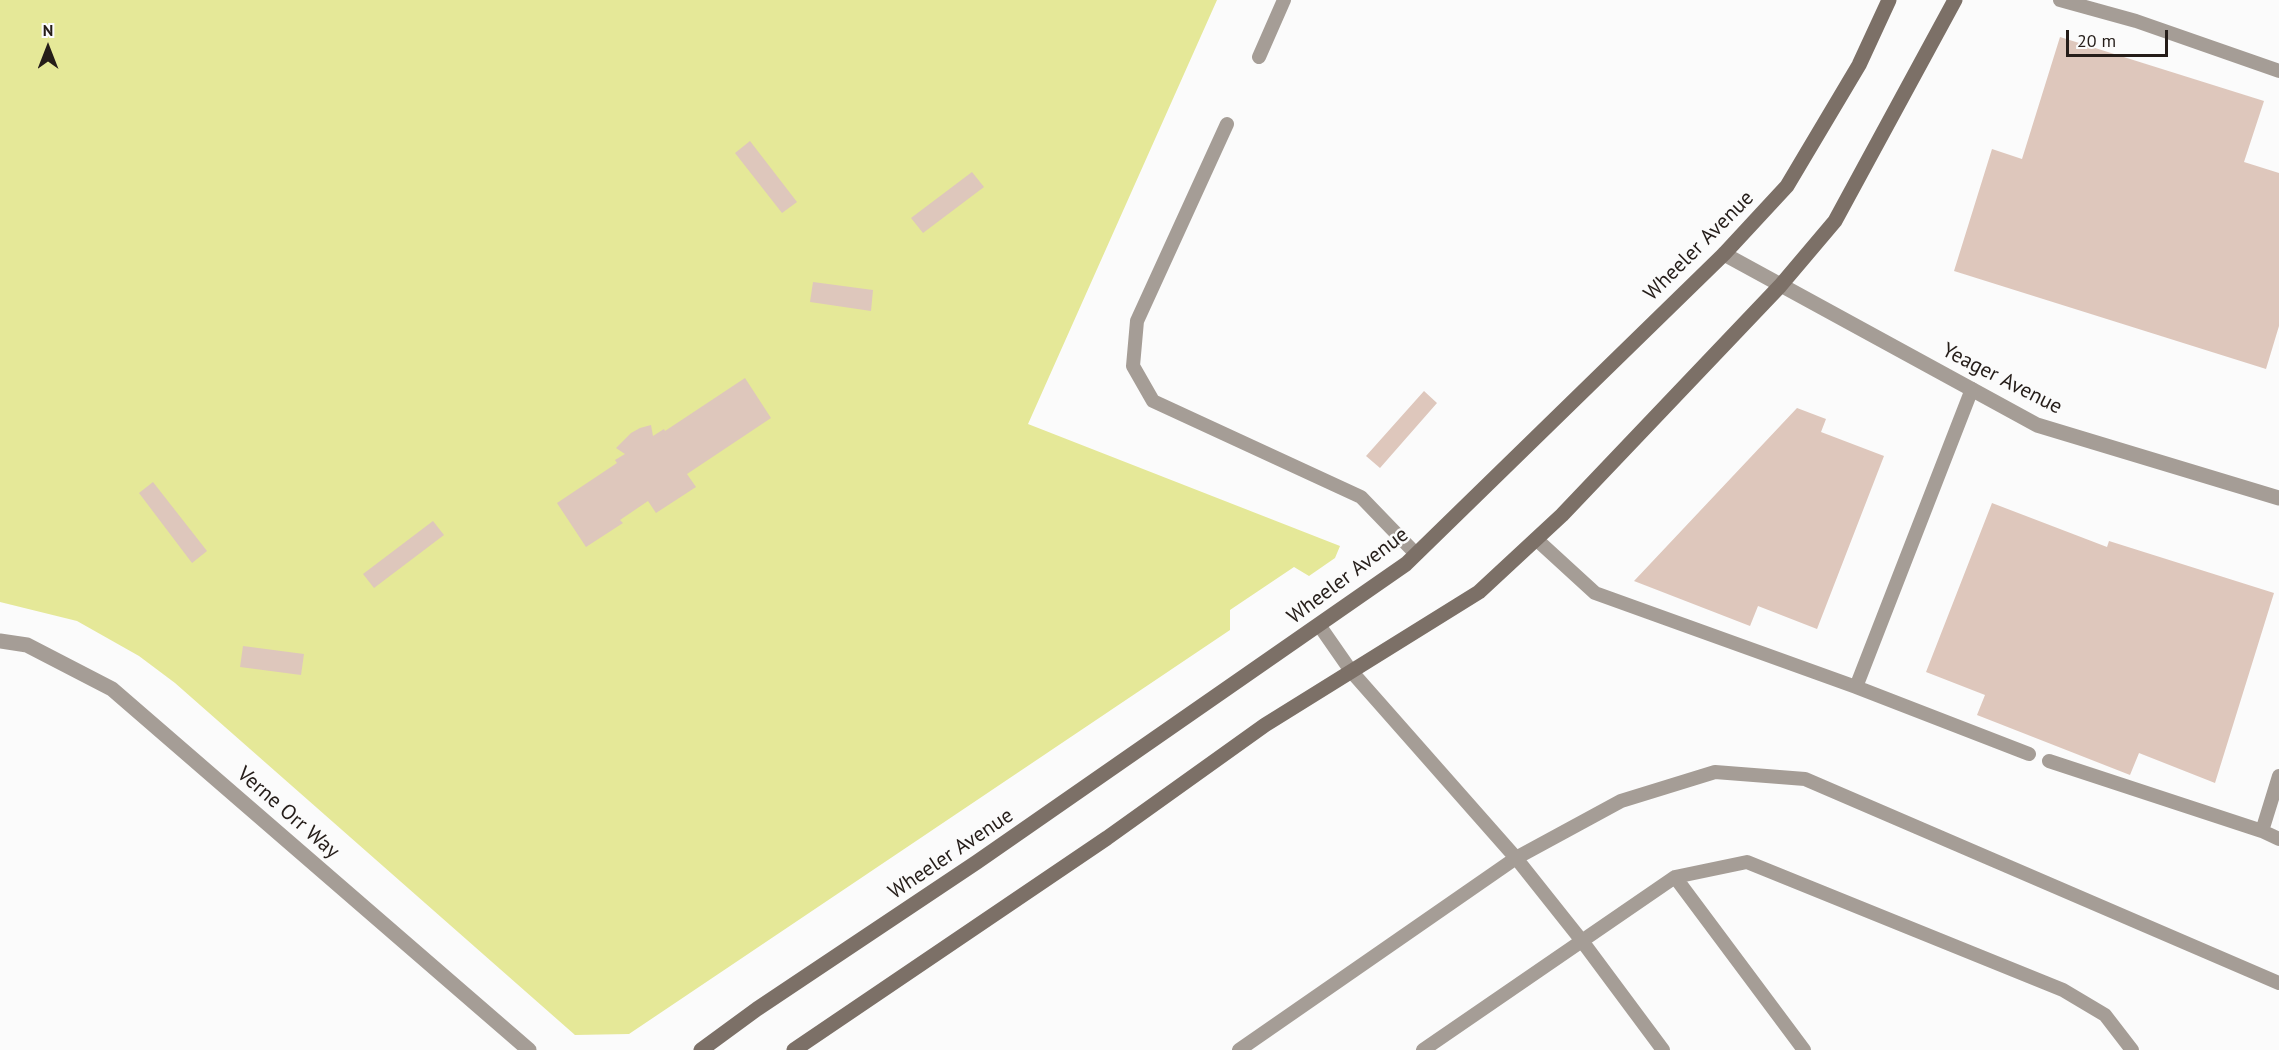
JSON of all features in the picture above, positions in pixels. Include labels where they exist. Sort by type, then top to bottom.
[{"type":"street","name":"Wheeler Avenue","points":[[701,1050],[757,1009],[977,862],[1406,564],[1724,254],[1787,186],[1859,65],[1889,0]]},
{"type":"street","points":[[794,1050],[1107,838],[1265,725],[1479,592],[1562,515],[1780,286],[1835,221],[1955,0]]},
{"type":"street","name":"Yeager Avenue","points":[[1724,254],[2037,425],[2279,498]]},
{"type":"street","name":"Verne Orr Way","points":[[0,641],[27,645],[112,689],[529,1050]]},
{"type":"lane","points":[[1259,57],[1284,0]]},
{"type":"lane","points":[[2060,0],[2136,21],[2279,71]]},
{"type":"lane","points":[[1227,124],[1137,321],[1133,366],[1153,401],[1361,497],[1416,554]]},
{"type":"lane","points":[[1856,687],[1972,390]]},
{"type":"lane","points":[[1536,539],[1595,593],[1856,687],[2029,754]]},
{"type":"lane","points":[[1319,625],[1351,671],[1516,858],[1582,941],[1663,1050]]},
{"type":"lane","points":[[2049,761],[2262,831],[2279,839]]},
{"type":"lane","points":[[1239,1050],[1516,858],[1621,801],[1715,772],[1805,779],[2279,983]]},
{"type":"lane","points":[[2262,831],[2279,776]]},
{"type":"lane","points":[[1423,1050],[1675,877],[1747,861],[2063,990],[2105,1015],[2132,1050]]},
{"type":"lane","points":[[1675,877],[1804,1050]]},
{"type":"green space","points":[[0,0],[1217,0],[1028,424],[1340,546],[1335,558],[1309,576],[1294,567],[1230,610],[1230,630],[629,1034],[575,1035],[175,683],[139,656],[77,621],[0,602]]},
{"type":"building","points":[[2060,37],[2264,101],[2244,162],[2279,173],[2279,326],[2266,369],[1954,271],[1992,149],[2022,159]]},
{"type":"building","points":[[750,141],[797,202],[782,213],[735,153]]},
{"type":"building","points":[[972,172],[984,187],[923,233],[911,218]]},
{"type":"building","points":[[813,282],[873,290],[871,311],[810,302]]},
{"type":"building","points":[[745,378],[771,418],[687,474],[696,487],[656,513],[648,501],[620,520],[623,523],[586,547],[557,503],[617,463],[615,460],[625,454],[616,448],[631,433],[651,425],[653,436],[664,429],[665,431]]},
{"type":"building","points":[[1424,391],[1437,403],[1380,468],[1366,456]]},
{"type":"building","points":[[1797,408],[1826,419],[1821,432],[1884,456],[1817,629],[1758,606],[1750,626],[1634,581]]},
{"type":"building","points":[[153,482],[207,551],[192,563],[139,493]]},
{"type":"building","points":[[1992,503],[2107,547],[2109,541],[2274,593],[2215,783],[2139,753],[2130,775],[1977,715],[1985,695],[1926,672]]},
{"type":"building","points":[[433,521],[444,535],[374,588],[363,574]]},
{"type":"building","points":[[243,646],[304,654],[301,675],[240,667]]}]
